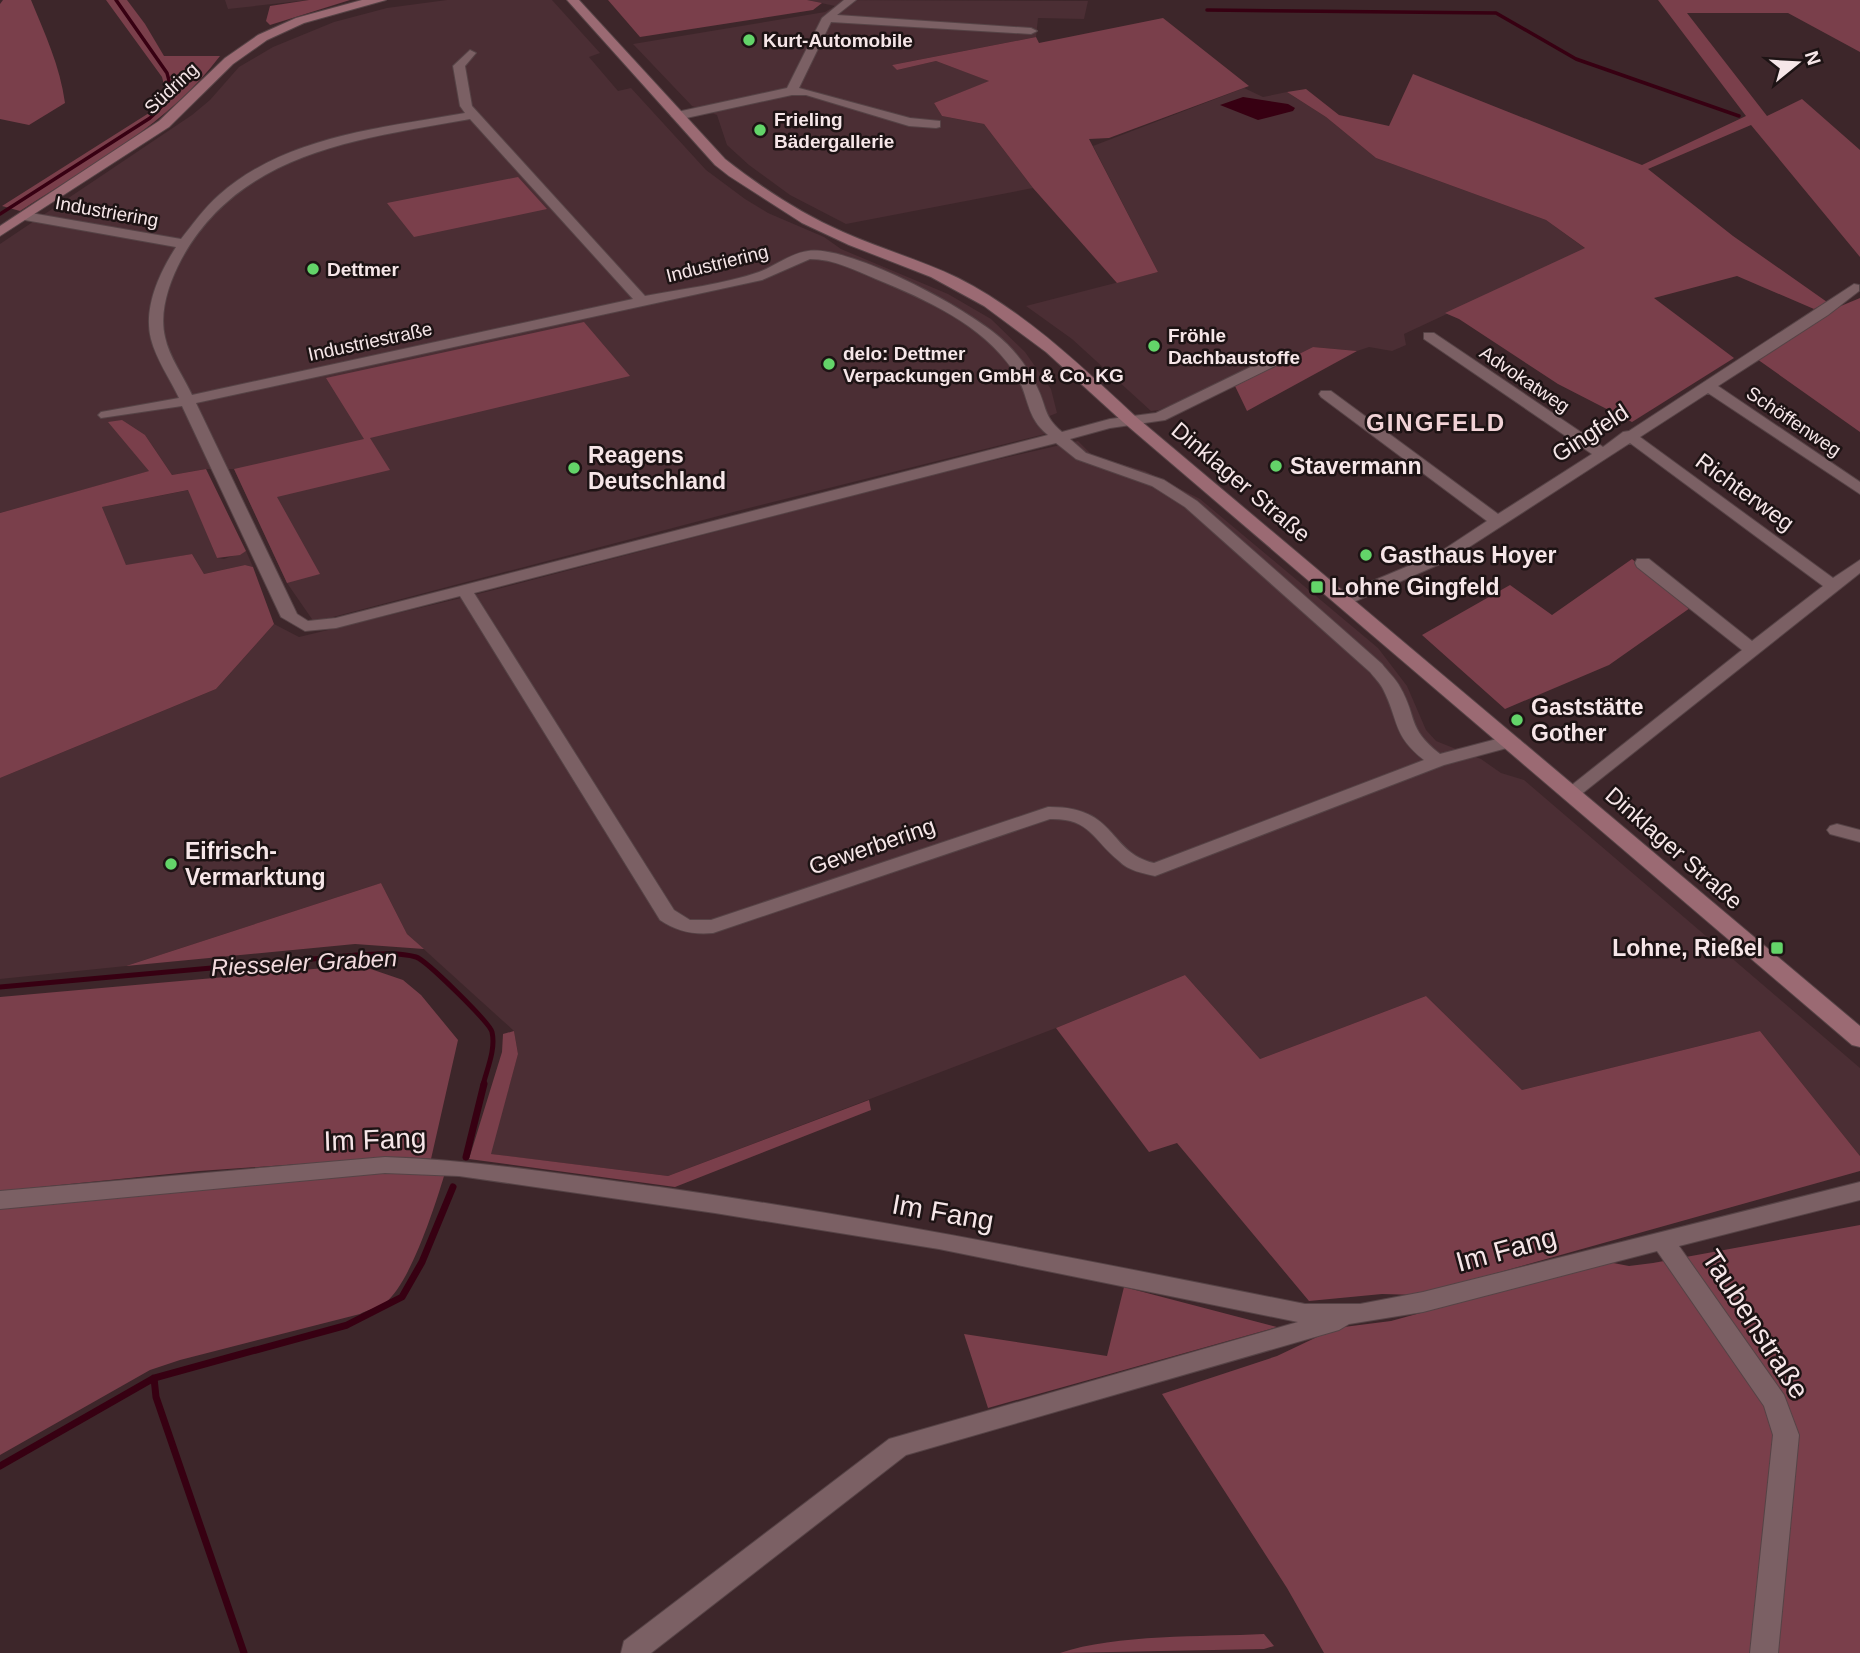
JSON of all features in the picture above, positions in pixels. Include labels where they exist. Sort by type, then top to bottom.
[{"type":"main road","name":"Südring","points":[[0,232],[166,123],[225,64],[256,41],[326,11],[380,0]]},
{"type":"main road","name":"Dinklager Straße","points":[[573,0],[720,162],[786,210],[838,235],[966,288],[1034,332],[1129,419],[1512,741],[1860,1039]]},
{"type":"street","points":[[792,91],[827,18],[851,0]]},
{"type":"street","points":[[827,18],[1031,31]]},
{"type":"street","name":"Industriering","points":[[470,53],[459,65],[466,106],[642,301],[762,276],[808,255],[827,255],[931,297],[980,328],[1001,346],[1021,370],[1036,402],[1041,422],[1058,437]]},
{"type":"street","points":[[677,116],[792,91],[807,92],[909,122],[936,124]]},
{"type":"street","name":"Industriering","points":[[464,590],[336,623],[305,626],[290,617],[162,352],[156,317],[159,290],[184,244],[224,197],[245,180],[297,153],[345,139],[473,115]]},
{"type":"street","name":"Industriering","points":[[24,216],[184,244]]},
{"type":"street","name":"Gingfeld","points":[[1343,600],[1427,566],[1823,312],[1854,288]]},
{"type":"street","name":"Industriestraße","points":[[106,415],[186,401],[642,301]]},
{"type":"street","name":"Advokatweg","points":[[1429,336],[1601,453]]},
{"type":"street","points":[[464,590],[1129,419],[1160,416],[1272,362]]},
{"type":"street","name":"Schöffenweg","points":[[1707,385],[1860,489]]},
{"type":"street","points":[[1326,394],[1496,520]]},
{"type":"street","name":"Richterweg","points":[[1628,435],[1834,586]]},
{"type":"street","points":[[1058,437],[1090,461],[1158,482],[1191,504],[1376,668],[1392,688],[1406,730],[1418,746],[1437,761]]},
{"type":"street","points":[[1643,563],[1754,650]]},
{"type":"street","points":[[1572,792],[1860,565]]},
{"type":"street","name":"Gewerbering","points":[[464,590],[667,915],[679,924],[695,929],[713,926],[1048,813],[1065,810],[1081,814],[1094,823],[1135,865],[1154,870],[1437,761],[1512,741]]},
{"type":"street","points":[[1838,830],[1860,836]]},
{"type":"street","name":"Im Fang","points":[[0,1200],[385,1165],[459,1168],[715,1204],[939,1240],[1305,1314],[1360,1314],[1423,1302],[1860,1191]]},
{"type":"street","name":"Taubenstraße","points":[[1663,1241],[1775,1402],[1783,1418],[1786,1435],[1764,1653]]},
{"type":"street","points":[[635,1653],[634,1650],[898,1447],[1360,1314]]},
{"type":"shaded area","points":[[3,0],[31,0],[63,89],[65,103],[29,125],[0,119],[0,4]]},
{"type":"shaded area","points":[[106,0],[127,0],[164,56],[220,56],[177,103],[128,142],[20,211],[2,206],[149,113],[162,97],[162,77]]},
{"type":"shaded area","points":[[225,0],[309,0],[228,9]]},
{"type":"shaded area","points":[[309,0],[350,0],[270,25],[266,21],[270,6]]},
{"type":"shaded area","points":[[447,0],[552,0],[600,53],[589,57],[618,91],[631,88],[706,170],[745,199],[768,213],[824,237],[841,249],[948,294],[991,319],[1025,352],[1051,389],[1057,413],[1047,417],[1057,431],[745,509],[314,622],[287,583],[234,469],[206,469],[172,475],[145,435],[150,471],[0,513],[0,244],[192,115],[210,100],[239,67],[273,47],[334,22],[387,8]]},
{"type":"shaded area","points":[[608,0],[807,0],[822,3],[813,10],[640,37]]},
{"type":"shaded area","points":[[807,0],[1088,1],[1084,19],[1038,18],[1036,37],[892,65],[897,70],[936,61],[990,81],[934,103],[942,116],[984,124],[1033,188],[846,224],[790,195],[749,165],[727,145],[717,115],[692,106],[633,44],[825,12],[835,6]]},
{"type":"shaded area","points":[[1658,0],[1860,0],[1860,52],[1788,13],[1687,13],[1767,116],[1802,99],[1860,150],[1860,257],[1751,125],[1648,169],[1733,236],[1827,302],[1814,309],[1737,276],[1654,298],[1734,358],[1632,422],[1558,384],[1459,319],[1445,313],[1585,248],[1546,220],[1376,158],[1326,117],[1287,92],[1306,89],[1339,115],[1389,126],[1413,74],[1642,165],[1746,116]]},
{"type":"shaded area","points":[[1163,18],[1249,86],[1109,138],[1089,139],[1158,272],[1117,283],[1033,188],[984,124],[942,116],[934,103],[989,81],[936,61],[897,70],[892,65],[1036,37],[1039,43]]},
{"type":"shaded area","points":[[1244,88],[1263,97],[1287,92],[1326,117],[1376,158],[1546,220],[1586,249],[1404,334],[1406,345],[1392,351],[1369,347],[1357,351],[1313,347],[1235,386],[1226,382],[1151,411],[1072,339],[1026,306],[1158,272],[1093,146]]},
{"type":"shaded area","points":[[1243,97],[1288,104],[1295,108],[1293,111],[1258,120],[1220,105]]},
{"type":"shaded area","points":[[518,177],[547,209],[414,237],[387,203]]},
{"type":"shaded area","points":[[1860,298],[1860,432],[1757,359],[1824,313]]},
{"type":"shaded area","points":[[584,322],[630,376],[370,438],[390,470],[277,497],[320,574],[287,583],[234,469],[364,439],[326,378]]},
{"type":"shaded area","points":[[1313,347],[1357,351],[1247,411],[1235,386]]},
{"type":"shaded area","points":[[122,420],[145,435],[172,475],[206,469],[246,551],[240,555],[217,558],[188,490],[102,507],[126,565],[192,554],[204,574],[245,565],[253,567],[274,624],[216,689],[0,778],[0,513],[149,471],[108,422]]},
{"type":"shaded area","points":[[1078,441],[1093,456],[1145,471],[1200,499],[1378,648],[1407,686],[1426,730],[1436,741],[1481,759],[1501,773],[1524,780],[1860,1068],[1860,1156],[1760,1031],[1522,1090],[1426,996],[1260,1059],[1185,975],[1056,1028],[668,1176],[490,1154],[518,1054],[514,1031],[407,934],[381,883],[126,966],[0,979],[0,778],[216,689],[274,624],[299,637],[486,592],[935,474]]},
{"type":"shaded area","points":[[189,490],[217,558],[224,559],[246,551],[253,567],[245,565],[204,574],[192,554],[126,566],[102,507]]},
{"type":"shaded area","points":[[1632,559],[1690,608],[1609,665],[1505,709],[1422,635],[1510,585],[1552,615]]},
{"type":"shaded area","points":[[381,883],[407,934],[424,949],[355,944],[126,966]]},
{"type":"shaded area","points":[[359,965],[403,980],[421,995],[458,1040],[431,1159],[400,1157],[199,1171],[0,1191],[0,997]]},
{"type":"shaded area","points":[[1185,975],[1260,1059],[1426,996],[1522,1090],[1760,1031],[1860,1156],[1860,1171],[1418,1295],[1382,1294],[1309,1301],[1177,1143],[1149,1152],[1056,1028]]},
{"type":"shaded area","points":[[514,1031],[518,1054],[491,1154],[668,1176],[869,1100],[871,1110],[675,1187],[469,1159],[502,1052],[503,1034]]},
{"type":"shaded area","points":[[404,1172],[444,1176],[412,1262],[404,1279],[385,1303],[360,1314],[150,1370],[0,1455],[0,1209],[219,1186]]},
{"type":"shaded area","points":[[1860,1225],[1860,1653],[1324,1653],[1287,1588],[1162,1394],[1277,1356],[1336,1328],[1391,1321],[1608,1262],[1629,1266],[1653,1263]]},
{"type":"shaded area","points":[[1124,1287],[1277,1327],[988,1408],[964,1334],[1107,1356]]},
{"type":"shaded area","points":[[1264,1634],[1274,1646],[1264,1649],[1060,1653],[1133,1639]]},
{"type":"waterway","points":[[0,214],[150,118],[167,98],[167,73],[116,0]]},
{"type":"waterway","points":[[1207,10],[1496,13],[1576,59],[1739,116]]},
{"type":"waterway","name":"Riesseler Graben","points":[[0,987],[357,955],[409,955],[422,961],[444,980],[489,1026],[493,1039],[492,1052],[483,1085]]},
{"type":"waterway","name":"Riesseler Graben","points":[[466,1157],[484,1084]]},
{"type":"waterway","name":"Riesseler Graben","points":[[154,1378],[347,1325],[402,1297],[422,1262],[453,1187]]},
{"type":"waterway","name":"Riesseler Graben","points":[[0,1466],[154,1378]]},
{"type":"waterway","points":[[154,1378],[156,1397],[244,1653]]},
{"type":"place","name":"Kurt-Automobile","points":[[749,40]]},
{"type":"place","name":"Frieling Bädergallerie","points":[[760,130]]},
{"type":"place","name":"Dettmer","points":[[313,269]]},
{"type":"place","name":"Fröhle Dachbaustoffe","points":[[1154,346]]},
{"type":"place","name":"delo: Dettmer Verpackungen GmbH & Co. KG","points":[[829,364]]},
{"type":"place","name":"Stavermann","points":[[1276,466]]},
{"type":"place","name":"Reagens Deutschland","points":[[574,468]]},
{"type":"place","name":"Gasthaus Hoyer","points":[[1366,555]]},
{"type":"place","name":"Lohne Gingfeld","points":[[1317,587]]},
{"type":"place","name":"Gaststätte Gother","points":[[1517,720]]},
{"type":"place","name":"Eifrisch- Vermarktung","points":[[171,864]]},
{"type":"place","name":"Lohne, Rießel","points":[[1777,948]]},
{"type":"district","name":"GINGFELD","points":[[1436,423]]}]
